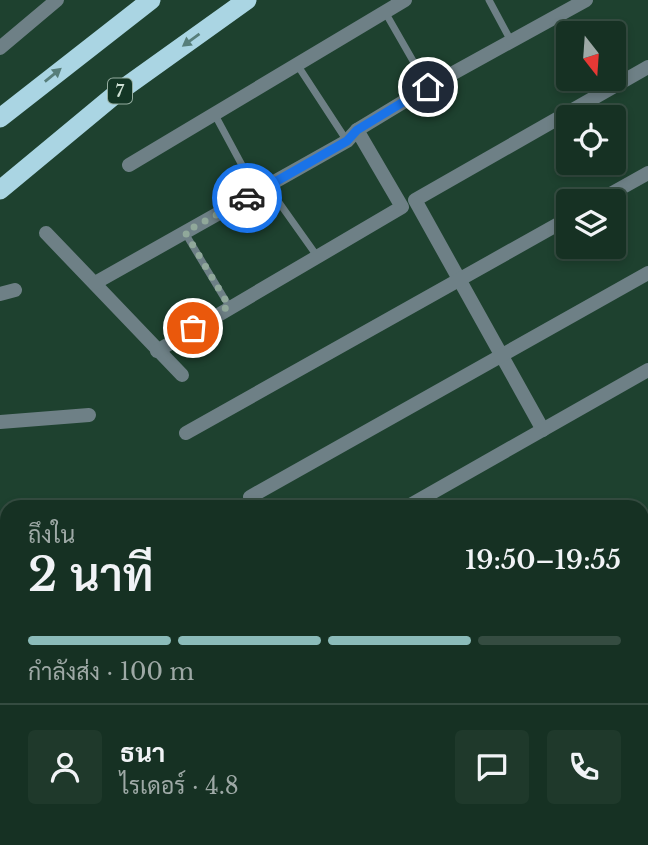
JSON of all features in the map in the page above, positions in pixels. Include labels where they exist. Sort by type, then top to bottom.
[{"type":"highway","points":[[0,118],[150,0]]},
{"type":"highway","name":"7","points":[[0,190],[117,93],[247,0]]},
{"type":"street","points":[[129,165],[405,0]]},
{"type":"street","points":[[95,283],[263,190],[428,87],[586,0]]},
{"type":"street","points":[[0,48],[52,1]]},
{"type":"street","points":[[543,430],[415,200],[648,67]]},
{"type":"street","points":[[157,351],[229,306],[402,207],[352,135]]},
{"type":"street","points":[[619,189],[648,173]]},
{"type":"street","points":[[186,433],[556,225]]},
{"type":"street","points":[[46,233],[182,375]]},
{"type":"street","points":[[250,497],[648,273]]},
{"type":"street","points":[[0,294],[15,290]]},
{"type":"street","points":[[419,500],[648,370]]},
{"type":"street","points":[[0,422],[89,415]]},
{"type":"lane","points":[[489,0],[511,41]]},
{"type":"lane","points":[[385,12],[428,87]]},
{"type":"lane","points":[[298,66],[352,135]]},
{"type":"lane","points":[[215,115],[263,190],[317,256]]},
{"type":"lane","points":[[185,232],[229,306]]},
{"type":"way so far","points":[[193,328],[229,306],[185,232],[247,198]]},
{"type":"route","points":[[247,198],[347,141],[357,130],[428,87]]}]
